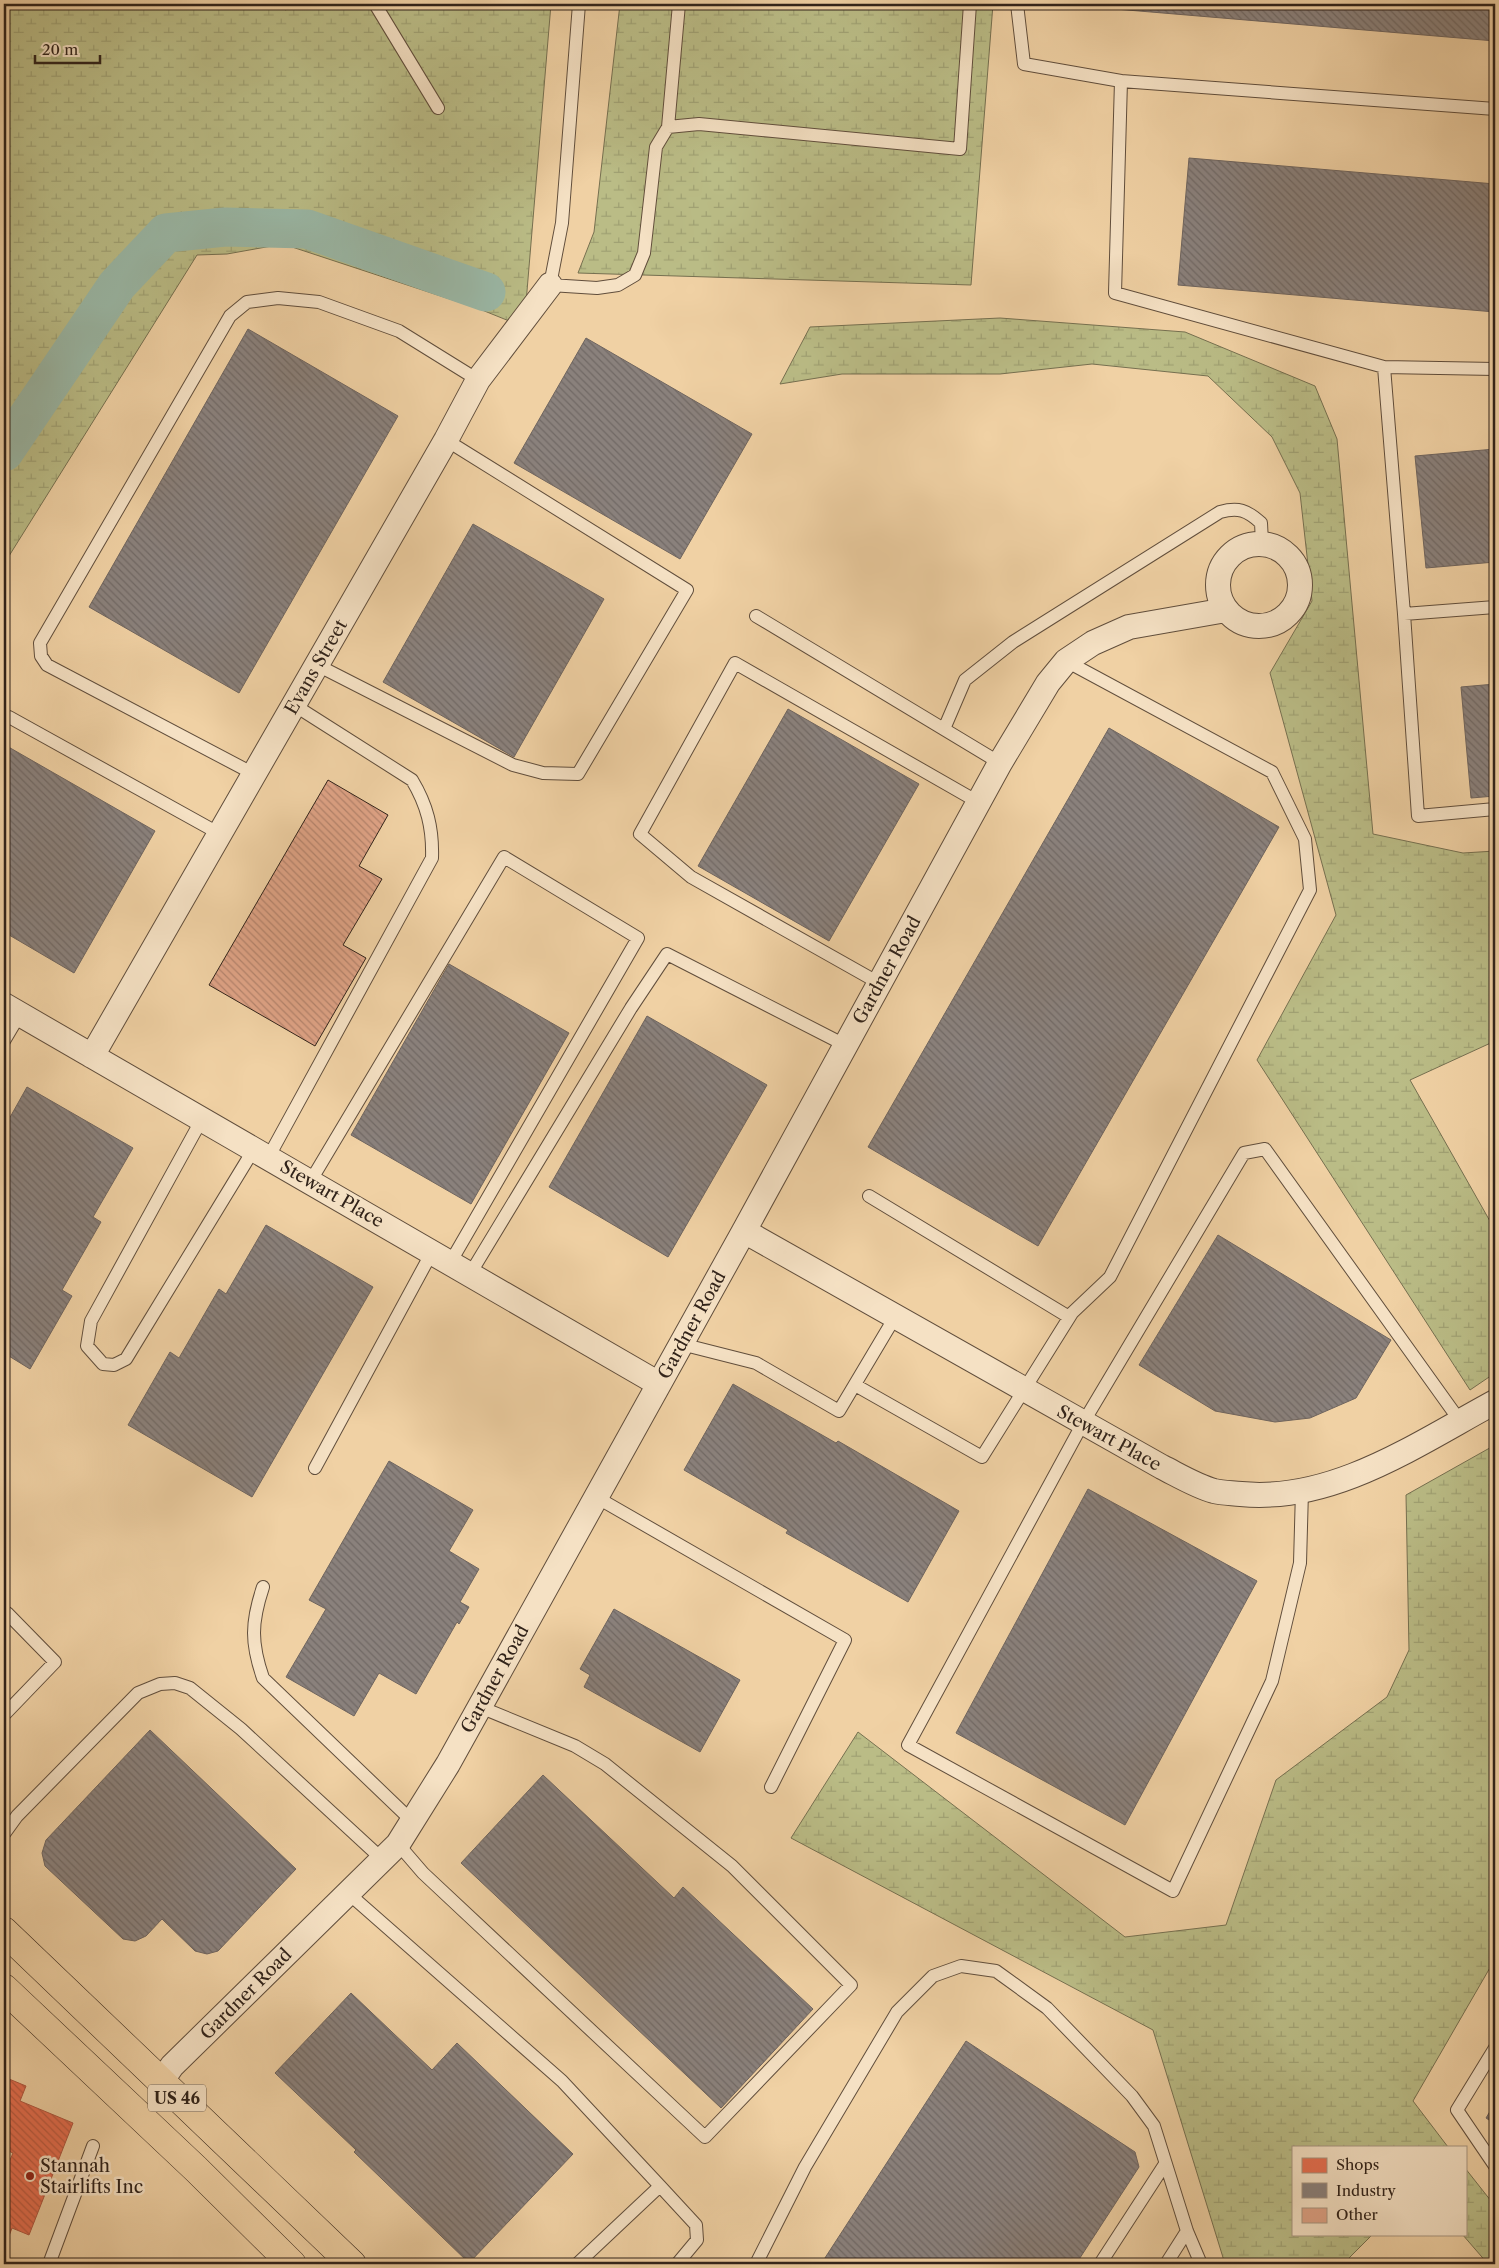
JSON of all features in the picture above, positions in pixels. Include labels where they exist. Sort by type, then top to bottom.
[{"type":"highway","name":"US 46","points":[[4,1931],[352,2264]]},
{"type":"highway","name":"US 46","points":[[4,1988],[196,2169],[292,2264]]},
{"type":"highway","points":[[196,2169],[274,2264]]},
{"type":"street","name":"Evans Street","points":[[92,1056],[446,440],[478,380],[550,284]]},
{"type":"street","points":[[1262,543],[1272,545],[1284,552],[1294,562],[1300,578],[1300,591],[1296,604],[1289,614],[1278,622],[1266,626],[1250,625],[1236,620],[1226,610],[1220,601],[1217,588],[1218,575],[1223,563],[1236,550],[1247,545],[1262,543]]},
{"type":"street","name":"Gardner Road","points":[[161,2082],[172,2066],[390,1852],[412,1821],[448,1764],[480,1707],[744,1231],[978,802],[1048,683],[1066,661],[1093,643],[1129,627],[1226,610]]},
{"type":"street","name":"Stewart Place","points":[[12,1009],[659,1384]]},
{"type":"street","name":"Stewart Place","points":[[744,1231],[1162,1468],[1214,1491],[1261,1496],[1302,1491],[1334,1483],[1385,1461],[1495,1402]]},
{"type":"lane","points":[[375,4],[438,108]]},
{"type":"lane","points":[[579,4],[562,223],[550,284],[597,288],[618,284],[635,275],[644,253],[656,148],[668,127],[679,4]]},
{"type":"lane","points":[[668,127],[699,124],[960,149],[970,4]]},
{"type":"lane","points":[[1016,4],[1024,64],[1121,81],[1495,109]]},
{"type":"lane","points":[[1121,81],[1115,293],[1384,367],[1495,368]]},
{"type":"lane","points":[[254,774],[47,665],[41,656],[40,643],[230,316],[247,302],[278,298],[319,302],[399,331],[478,380]]},
{"type":"lane","points":[[1384,367],[1418,816],[1495,809]]},
{"type":"lane","points":[[317,665],[513,765],[543,773],[578,774],[687,590],[446,440]]},
{"type":"lane","points":[[944,729],[964,680],[1014,642],[1220,512],[1234,508],[1249,512],[1261,523],[1262,543]]},
{"type":"lane","points":[[1404,614],[1495,607]]},
{"type":"lane","points":[[756,616],[1000,763]]},
{"type":"lane","points":[[855,1385],[982,1457],[1069,1316],[1110,1277],[1310,890],[1305,839],[1272,772],[1066,661]]},
{"type":"lane","points":[[879,983],[691,877],[640,834],[735,663],[978,802]]},
{"type":"lane","points":[[202,1119],[91,1321],[87,1346],[103,1364],[114,1365],[126,1359],[218,1208],[261,1153],[432,858],[433,841],[430,822],[424,800],[412,780],[294,705]]},
{"type":"lane","points":[[9,718],[220,834]]},
{"type":"lane","points":[[310,1182],[504,857],[638,938],[451,1263]]},
{"type":"lane","points":[[315,1468],[451,1263],[667,954],[845,1046]]},
{"type":"lane","points":[[4,1041],[12,1009]]},
{"type":"lane","points":[[1302,1491],[1300,1563],[1272,1681],[1173,1891],[908,1745],[1083,1423],[1244,1153],[1265,1149],[1460,1421]]},
{"type":"lane","points":[[869,1196],[1069,1316]]},
{"type":"lane","points":[[681,1344],[756,1362],[839,1411],[895,1317]]},
{"type":"lane","points":[[596,1497],[845,1640],[771,1787]]},
{"type":"lane","points":[[263,1587],[254,1613],[253,1636],[257,1660],[263,1678],[412,1821]]},
{"type":"lane","points":[[4,1616],[7,1613],[55,1662],[4,1715]]},
{"type":"lane","points":[[4,1834],[17,1816],[138,1693],[160,1684],[175,1683],[190,1688],[390,1852],[423,1873],[705,2137],[851,1985],[732,1866],[605,1764],[575,1746],[480,1707]]},
{"type":"lane","points":[[348,1893],[562,2081],[696,2224],[697,2240],[677,2264]]},
{"type":"lane","points":[[756,2264],[805,2167],[897,2012],[932,1976],[961,1966],[996,1971],[1047,2008],[1132,2096],[1154,2126],[1187,2231],[1201,2264]]},
{"type":"lane","points":[[1495,2048],[1457,2110],[1495,2166]]},
{"type":"lane","points":[[49,2264],[93,2146]]},
{"type":"lane","points":[[1100,2264],[1166,2164]]},
{"type":"lane","points":[[577,2264],[660,2186]]},
{"type":"lane","points":[[1166,2264],[1187,2231]]},
{"type":"green space","points":[[4,4],[286,4],[285,10],[305,4],[551,4],[524,327],[477,308],[283,244],[227,254],[197,255],[4,564]]},
{"type":"green space","points":[[620,4],[993,4],[971,285],[578,273],[594,232]]},
{"type":"green space","points":[[1000,318],[1185,332],[1315,386],[1337,439],[1373,834],[1463,853],[1495,851],[1495,1041],[1410,1080],[1495,1230],[1495,1373],[1470,1390],[1257,1060],[1336,915],[1270,673],[1312,601],[1300,493],[1272,437],[1208,376],[1092,364],[1000,374],[842,374],[780,384],[810,327]]},
{"type":"green space","points":[[1495,1445],[1495,1959],[1413,2101],[1447,2146],[1292,2146],[1292,2236],[1371,2236],[1343,2264],[1225,2264],[1153,2030],[791,1838],[858,1732],[1125,1937],[1226,1925],[1276,1780],[1387,1697],[1409,1650],[1406,1495]]},
{"type":"green space","points":[[1466,2169],[1495,2206],[1495,2264],[1488,2264],[1464,2236],[1466,2236]]},
{"type":"building: Shops","points":[[9,2079],[26,2086],[20,2101],[73,2123],[29,2235],[12,2228],[9,2236],[4,2234],[4,2174],[13,2153],[4,2149],[4,2092]]},
{"type":"building: Industry","points":[[1056,4],[1495,4],[1495,41]]},
{"type":"building: Industry","points":[[1189,158],[1495,184],[1495,312],[1178,285]]},
{"type":"building: Industry","points":[[248,329],[398,416],[239,693],[89,607]]},
{"type":"building: Industry","points":[[586,338],[752,434],[680,559],[514,463]]},
{"type":"building: Industry","points":[[1495,449],[1495,562],[1426,568],[1415,456]]},
{"type":"building: Industry","points":[[473,524],[604,599],[514,757],[383,682]]},
{"type":"building: Industry","points":[[1495,684],[1495,796],[1471,798],[1461,687]]},
{"type":"building: Industry","points":[[788,709],[919,784],[829,941],[698,866]]},
{"type":"building: Industry","points":[[1109,728],[1279,827],[1038,1246],[868,1147]]},
{"type":"building: Industry","points":[[5,745],[155,831],[74,973],[4,932]]},
{"type":"building: Industry","points":[[449,964],[569,1033],[471,1204],[351,1135]]},
{"type":"building: Industry","points":[[647,1016],[767,1085],[668,1257],[549,1187]]},
{"type":"building: Industry","points":[[27,1087],[133,1148],[93,1217],[101,1222],[62,1290],[72,1296],[30,1369],[4,1353],[4,1128]]},
{"type":"building: Industry","points":[[266,1225],[373,1287],[252,1497],[128,1425],[170,1352],[179,1358],[219,1289],[226,1294]]},
{"type":"building: Industry","points":[[1218,1235],[1391,1340],[1356,1398],[1310,1418],[1275,1422],[1215,1411],[1139,1365]]},
{"type":"building: Industry","points":[[733,1384],[836,1443],[838,1441],[959,1511],[908,1602],[786,1533],[788,1530],[684,1470]]},
{"type":"building: Industry","points":[[389,1461],[473,1510],[449,1551],[479,1569],[460,1602],[469,1607],[459,1624],[457,1622],[416,1694],[379,1673],[354,1716],[286,1677],[326,1609],[309,1600]]},
{"type":"building: Industry","points":[[1088,1489],[1257,1581],[1125,1825],[956,1733]]},
{"type":"building: Industry","points":[[614,1609],[740,1680],[700,1752],[584,1687],[590,1675],[580,1669]]},
{"type":"building: Industry","points":[[150,1730],[296,1869],[218,1951],[207,1954],[195,1951],[162,1919],[146,1936],[135,1941],[123,1939],[45,1866],[42,1853],[46,1840]]},
{"type":"building: Industry","points":[[543,1775],[674,1898],[683,1887],[813,2009],[721,2108],[461,1863]]},
{"type":"building: Industry","points":[[351,1993],[432,2070],[457,2043],[573,2154],[469,2263],[354,2152],[356,2150],[275,2073]]},
{"type":"building: Industry","points":[[966,2041],[1135,2152],[1139,2167],[1076,2264],[821,2264]]},
{"type":"building: Industry","points":[[1495,2103],[1495,2124],[1486,2118]]},
{"type":"building: Other","points":[[328,780],[388,815],[359,866],[382,879],[343,945],[366,958],[315,1046],[209,985]]},
{"type":"waterway","points":[[4,452],[117,285],[166,233],[225,227],[307,229],[486,292]]},
{"type":"place","name":"Stannah Stairlifts Inc","points":[[30,2176]]}]
